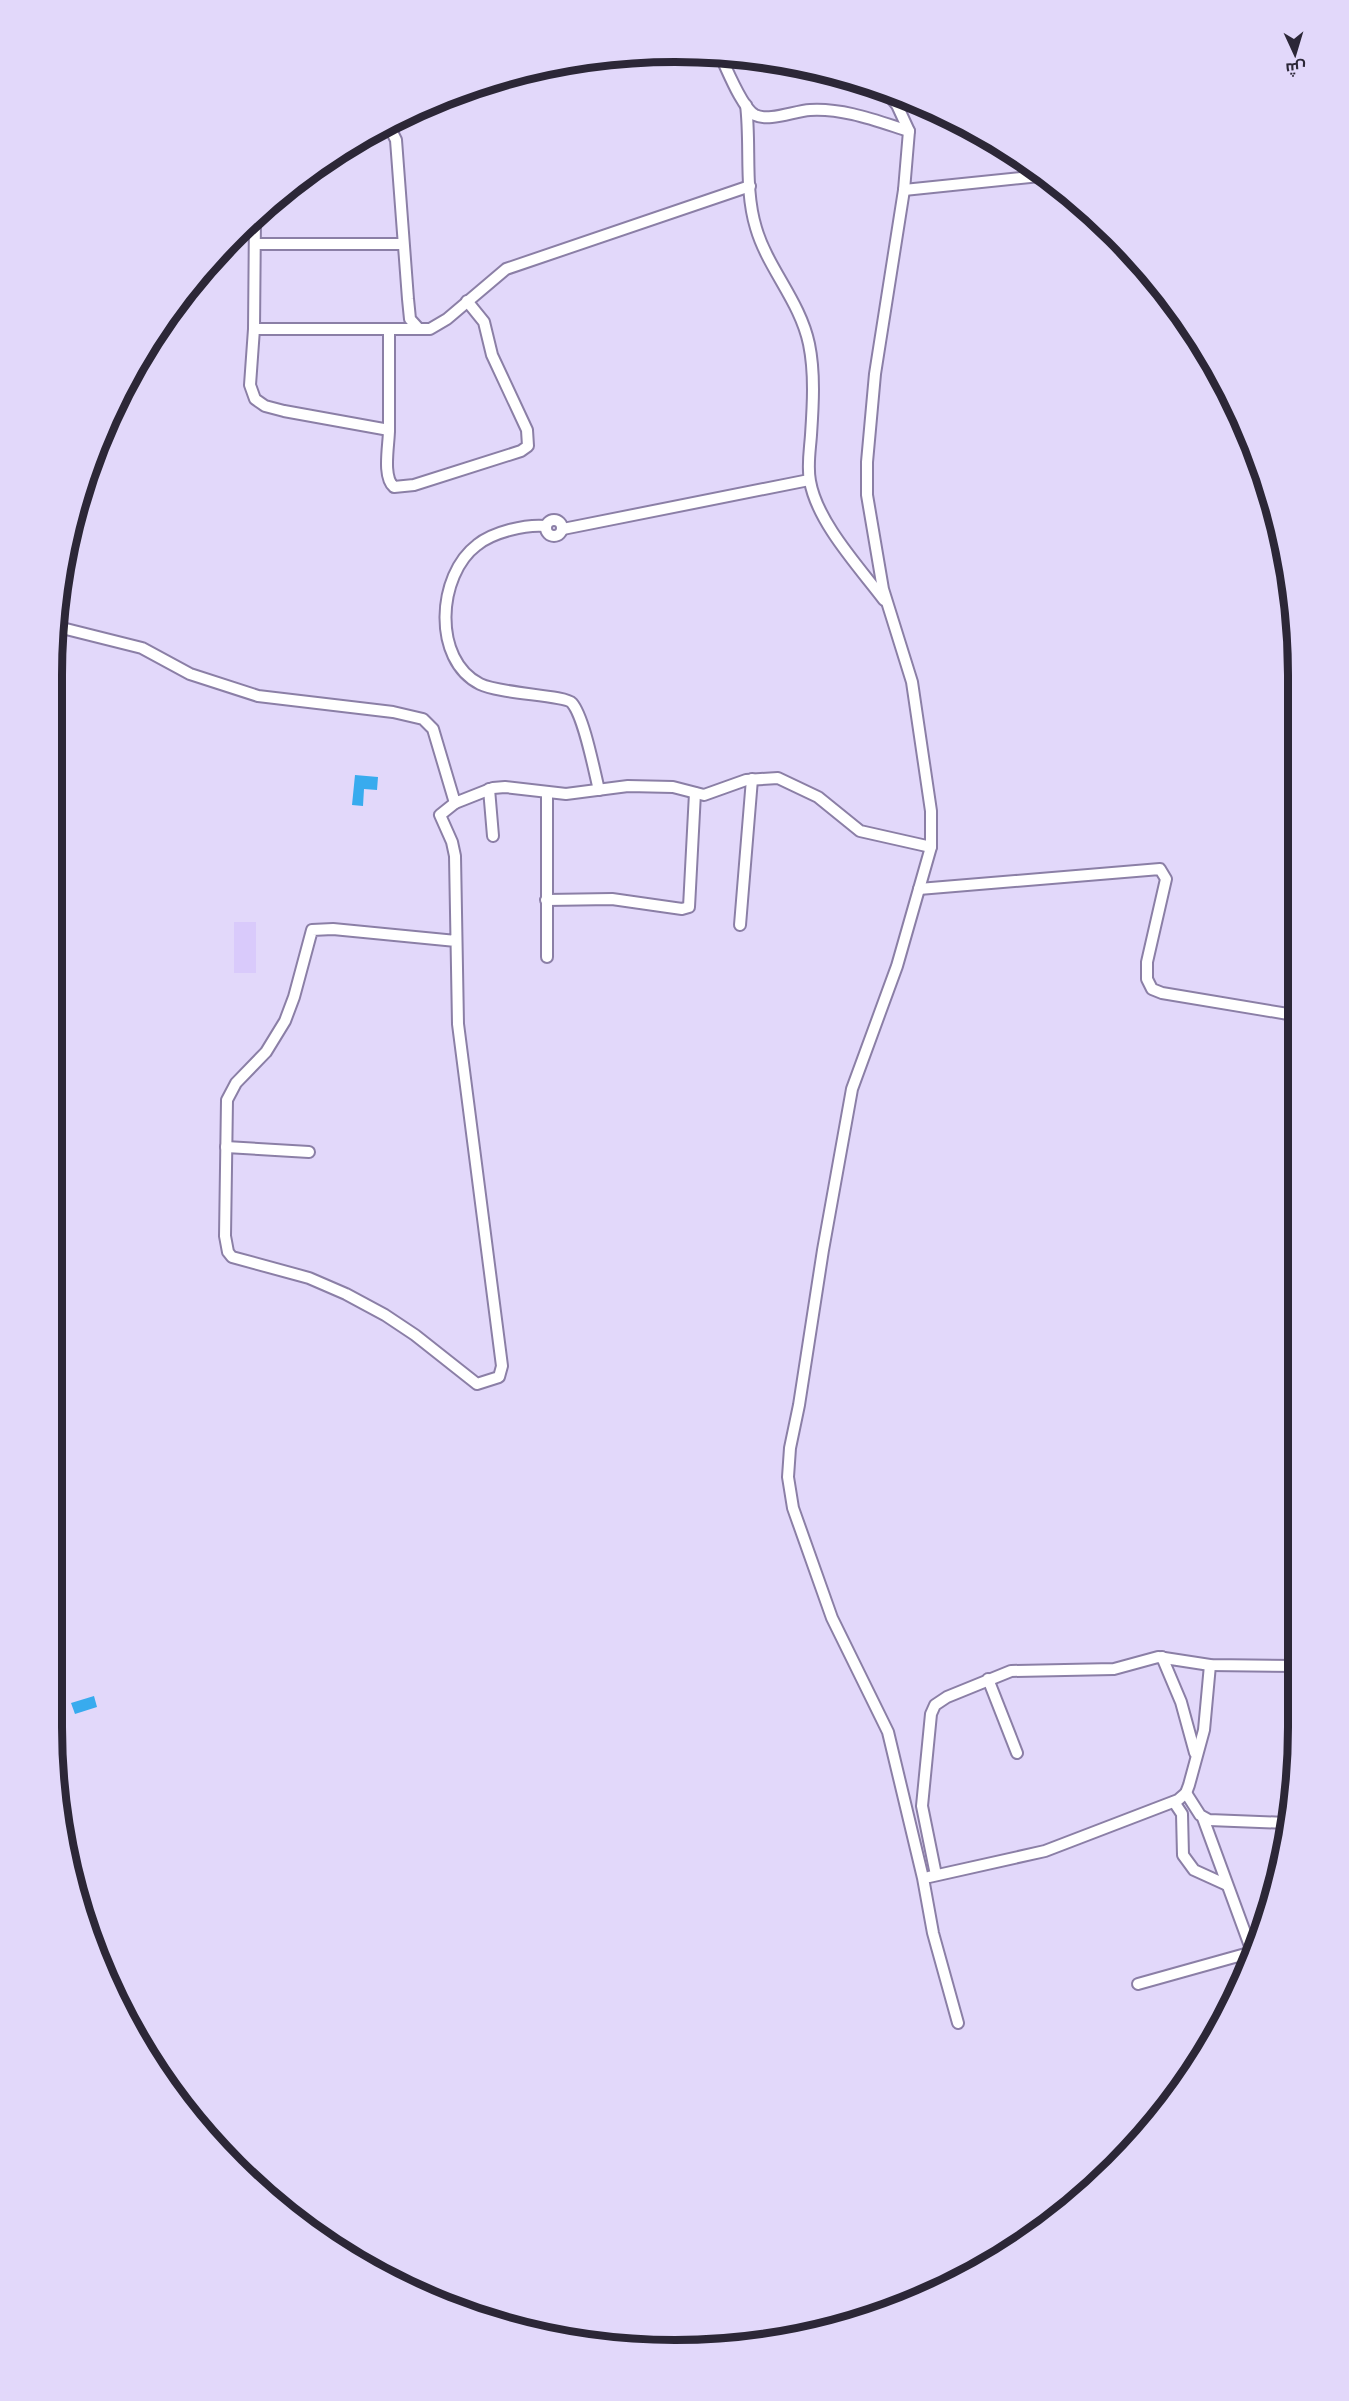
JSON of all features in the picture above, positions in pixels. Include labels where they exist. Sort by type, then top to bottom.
[{"type":"street","points":[[725,64],[746,105],[755,115],[826,110],[862,116],[909,131]]},
{"type":"street","points":[[895,103],[909,131],[904,190],[875,374],[867,462],[870,519],[883,589],[912,682],[928,787],[932,825],[931,847],[897,966],[852,1089],[827,1227],[799,1405],[789,1448],[788,1477],[793,1508],[832,1618],[888,1732],[923,1878],[933,1933],[958,2023]]},
{"type":"street","points":[[746,105],[752,207],[759,238],[791,295],[809,343],[813,365],[809,480],[821,512],[889,608]]},
{"type":"street","points":[[392,131],[396,140],[411,319],[419,329]]},
{"type":"street","points":[[904,190],[1032,177]]},
{"type":"street","points":[[254,329],[389,330],[436,326],[499,273],[519,263],[750,186]]},
{"type":"street","points":[[255,228],[254,329],[250,386],[255,399],[265,406],[389,430]]},
{"type":"street","points":[[256,244],[403,244]]},
{"type":"street","points":[[389,330],[389,479],[392,486],[399,488],[486,462],[528,446],[526,430],[492,355],[484,322],[467,302]]},
{"type":"street","points":[[599,790],[573,703],[559,696],[520,695],[480,684],[461,666],[447,635],[444,612],[446,594],[456,570],[467,554],[491,537],[530,526],[546,526],[550,521],[556,519],[561,523],[563,529],[809,480]]},
{"type":"street","points":[[64,628],[141,648],[190,674],[258,696],[393,712],[423,719],[433,729],[455,803]]},
{"type":"street","points":[[456,940],[333,929],[312,930],[294,997],[285,1021],[266,1052],[230,1091],[226,1108],[225,1236],[232,1257],[309,1278],[366,1304],[415,1335],[477,1384],[499,1377],[502,1366],[459,1043],[454,856],[452,842],[440,815],[455,803],[489,789],[516,787],[566,794],[628,786],[673,787],[694,794],[709,795],[752,779],[778,778],[818,797],[860,831],[931,847]]},
{"type":"street","points":[[740,925],[752,779]]},
{"type":"street","points":[[489,789],[493,836]]},
{"type":"street","points":[[547,792],[547,957]]},
{"type":"street","points":[[546,900],[612,899],[682,909],[689,907],[694,794]]},
{"type":"street","points":[[919,889],[1160,869],[1166,879],[1146,971],[1152,989],[1162,993],[1288,1014]]},
{"type":"street","points":[[226,1147],[309,1152]]},
{"type":"street","points":[[936,1875],[922,1806],[931,1714],[938,1703],[988,1679],[1016,1670],[1114,1669],[1162,1657],[1210,1665],[1288,1666]]},
{"type":"street","points":[[1162,1657],[1184,1710],[1196,1759]]},
{"type":"street","points":[[923,1878],[1045,1851],[1174,1802],[1186,1793],[1196,1759],[1207,1708],[1210,1665]]},
{"type":"street","points":[[988,1679],[1017,1753]]},
{"type":"street","points":[[1186,1793],[1203,1818],[1248,1942]]},
{"type":"street","points":[[1174,1802],[1182,1814],[1183,1855],[1194,1870],[1227,1885]]},
{"type":"street","points":[[1203,1818],[1228,1822],[1280,1823]]},
{"type":"street","points":[[1138,1984],[1243,1955]]},
{"type":"shaded area","points":[[234,922],[256,922],[256,973],[234,973]]},
{"type":"water","points":[[355,775],[378,777],[377,790],[364,789],[363,806],[352,805]]},
{"type":"water","points":[[94,1696],[97,1707],[75,1714],[71,1703]]}]
